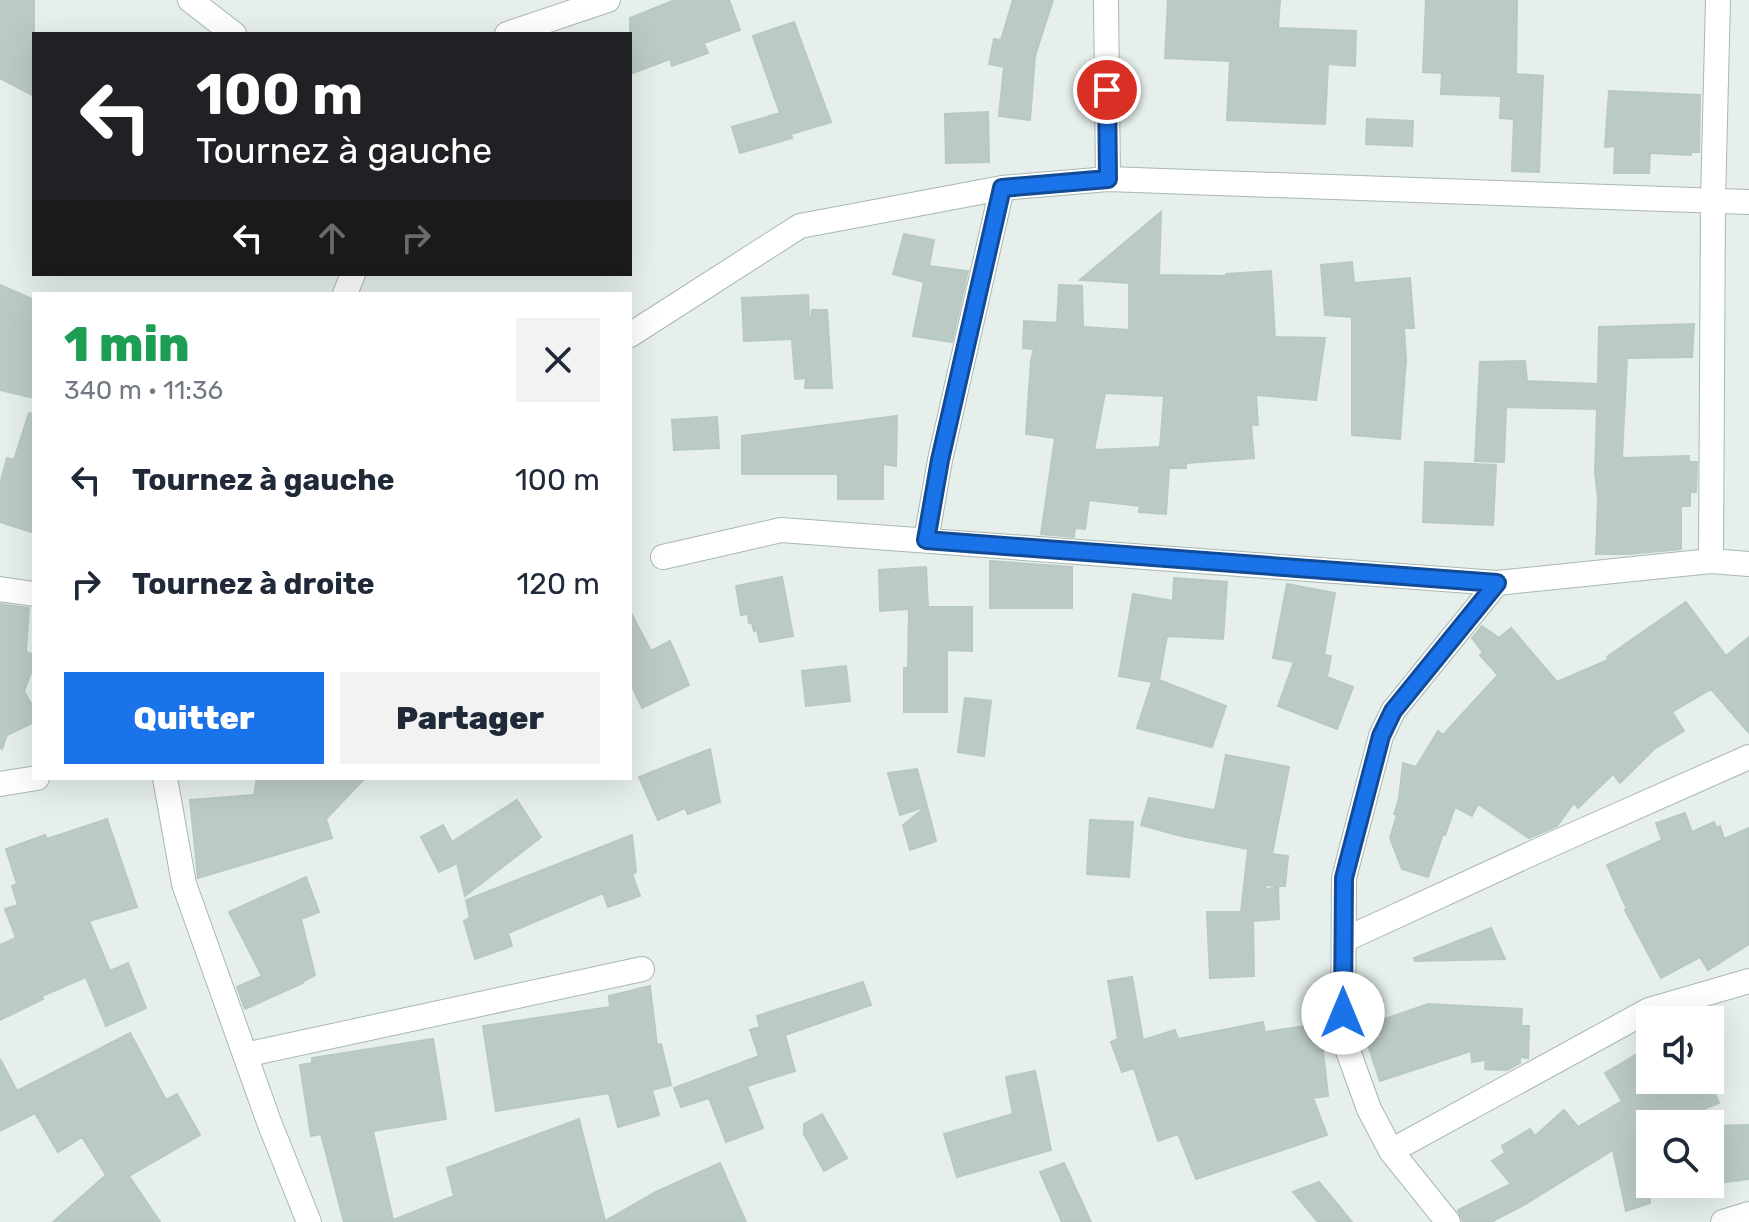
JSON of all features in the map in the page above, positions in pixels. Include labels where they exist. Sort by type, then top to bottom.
[{"type":"street","points":[[190,0],[231,32]]},
{"type":"street","points":[[513,32],[608,0]]},
{"type":"street","points":[[1106,0],[1108,179]]},
{"type":"street","points":[[1711,561],[1713,200],[1718,0]]},
{"type":"street","points":[[632,334],[800,226],[1002,188],[1108,179],[1749,202]]},
{"type":"street","points":[[926,540],[940,460],[1002,188]]},
{"type":"street","points":[[663,557],[781,530],[1497,583],[1711,561],[1749,564]]},
{"type":"street","points":[[1448,1222],[1391,1151],[1369,1109],[1343,1037],[1344,878],[1381,736],[1393,711],[1497,583]]},
{"type":"street","points":[[0,589],[32,594]]},
{"type":"street","points":[[1344,940],[1749,757]]},
{"type":"street","points":[[0,784],[32,779]]},
{"type":"street","points":[[165,780],[184,884],[269,1122],[309,1222]]},
{"type":"street","points":[[245,1055],[642,969]]},
{"type":"street","points":[[1391,1151],[1649,1010],[1749,981]]},
{"type":"street","points":[[1723,1222],[1749,1214]]},
{"type":"building","points":[[0,0],[34,0],[32,95],[0,78]]},
{"type":"building","points":[[675,0],[729,0],[740,30],[704,43],[708,53],[672,66],[670,59],[632,73],[630,18]]},
{"type":"building","points":[[1013,0],[1053,0],[1035,56],[1030,120],[999,116],[1004,67],[989,64],[994,39],[1001,40]]},
{"type":"building","points":[[1168,0],[1280,0],[1278,28],[1356,31],[1355,66],[1328,64],[1325,124],[1227,120],[1230,61],[1165,58]]},
{"type":"building","points":[[1426,0],[1517,0],[1516,74],[1543,76],[1539,172],[1512,171],[1514,119],[1500,118],[1501,96],[1441,94],[1442,73],[1423,72]]},
{"type":"building","points":[[794,22],[831,122],[791,134],[792,138],[740,153],[732,127],[780,113],[753,36]]},
{"type":"building","points":[[1609,91],[1700,95],[1699,152],[1691,152],[1691,155],[1650,153],[1649,173],[1614,173],[1615,146],[1605,147]]},
{"type":"building","points":[[988,112],[989,162],[946,163],[945,114]]},
{"type":"building","points":[[1367,119],[1413,121],[1412,146],[1366,144]]},
{"type":"building","points":[[1161,212],[1159,275],[1226,276],[1271,271],[1275,337],[1325,338],[1316,400],[1256,395],[1258,425],[1251,425],[1254,458],[1186,463],[1186,468],[1169,468],[1166,514],[1139,512],[1140,506],[1089,500],[1085,529],[1075,528],[1074,537],[1041,534],[1055,438],[1026,434],[1034,349],[1023,348],[1024,321],[1057,323],[1059,285],[1082,286],[1083,327],[1129,330],[1129,283],[1080,280]],"holes":[[[1105,393],[1164,396],[1160,447],[1094,450]]]},
{"type":"building","points":[[904,234],[934,240],[929,266],[968,271],[952,342],[913,336],[924,282],[893,274]]},
{"type":"building","points":[[1352,262],[1354,283],[1410,278],[1414,328],[1404,328],[1406,360],[1400,439],[1352,435],[1352,317],[1325,315],[1321,265]]},
{"type":"building","points":[[0,285],[32,299],[32,398],[0,390]]},
{"type":"building","points":[[808,295],[809,320],[812,310],[827,310],[832,388],[805,388],[806,378],[795,379],[792,339],[744,341],[742,298]]},
{"type":"building","points":[[1694,324],[1692,357],[1627,358],[1622,458],[1689,456],[1689,462],[1697,462],[1696,492],[1690,492],[1690,506],[1681,506],[1681,549],[1596,554],[1597,409],[1506,407],[1504,462],[1475,461],[1480,362],[1525,361],[1527,381],[1598,384],[1599,327]]},
{"type":"building","points":[[29,413],[32,414],[32,532],[0,522],[0,484],[7,458],[14,460]]},
{"type":"building","points":[[897,416],[896,466],[883,464],[883,499],[838,499],[838,474],[742,474],[742,436]]},
{"type":"building","points":[[717,417],[719,448],[674,450],[672,420]]},
{"type":"building","points":[[1425,462],[1496,465],[1493,525],[1423,522]]},
{"type":"building","points":[[990,561],[1072,567],[1072,608],[990,608]]},
{"type":"building","points":[[926,567],[928,607],[972,607],[972,651],[947,650],[947,712],[904,712],[909,609],[880,611],[879,570]]},
{"type":"building","points":[[782,577],[793,636],[760,642],[757,630],[754,631],[752,623],[749,623],[748,614],[741,615],[736,586]]},
{"type":"building","points":[[1174,578],[1227,582],[1223,639],[1167,636],[1159,680],[1226,706],[1212,747],[1137,728],[1152,682],[1119,676],[1133,594],[1173,601]]},
{"type":"building","points":[[1287,584],[1335,593],[1324,655],[1331,656],[1327,677],[1353,687],[1337,729],[1278,706],[1294,662],[1273,658]]},
{"type":"building","points":[[1686,602],[1726,656],[1749,637],[1749,733],[1711,689],[1672,712],[1684,731],[1654,749],[1620,783],[1613,774],[1578,808],[1574,803],[1557,826],[1529,838],[1478,804],[1472,816],[1455,807],[1428,877],[1402,869],[1390,838],[1397,815],[1394,814],[1403,763],[1416,767],[1438,731],[1443,735],[1498,675],[1480,655],[1483,652],[1472,638],[1482,626],[1499,638],[1511,628],[1557,682],[1608,660],[1607,657]]},
{"type":"building","points":[[0,604],[29,608],[26,652],[32,654],[32,670],[24,691],[32,705],[32,723],[7,735],[0,748]]},
{"type":"building","points":[[632,615],[651,651],[670,641],[689,685],[642,708],[632,686]]},
{"type":"building","points":[[846,666],[850,701],[806,706],[802,671]]},
{"type":"building","points":[[965,698],[991,701],[984,756],[958,752]]},
{"type":"building","points":[[710,749],[720,802],[688,814],[685,808],[658,820],[639,777]]},
{"type":"building","points":[[1226,755],[1289,767],[1272,854],[1288,856],[1285,886],[1266,885],[1265,890],[1278,886],[1279,919],[1253,921],[1254,976],[1210,978],[1207,912],[1241,912],[1248,849],[1141,825],[1149,798],[1215,810]]},
{"type":"building","points":[[917,769],[927,806],[900,815],[888,773]]},
{"type":"building","points":[[257,780],[363,780],[326,819],[332,838],[198,878],[190,800],[254,795]]},
{"type":"building","points":[[517,800],[541,837],[465,896],[457,863],[439,872],[421,837],[443,825],[452,842]]},
{"type":"building","points":[[927,806],[936,841],[910,850],[903,825]]},
{"type":"building","points":[[1685,813],[1692,832],[1714,822],[1717,828],[1720,826],[1724,839],[1749,828],[1749,944],[1708,970],[1700,957],[1661,978],[1625,910],[1607,865],[1662,840],[1656,823]]},
{"type":"building","points":[[107,819],[137,907],[89,921],[110,971],[128,963],[146,1008],[106,1026],[86,977],[42,996],[43,999],[0,1020],[0,945],[16,938],[5,909],[18,905],[12,886],[17,884],[6,849]]},
{"type":"building","points":[[1090,820],[1133,822],[1129,877],[1087,874]]},
{"type":"building","points":[[632,835],[636,872],[632,874],[640,896],[608,907],[603,893],[508,933],[512,946],[475,959],[464,921],[470,918],[466,900]]},
{"type":"building","points":[[306,877],[319,912],[301,919],[315,975],[245,1009],[237,987],[262,976],[229,912]]},
{"type":"building","points":[[1491,928],[1505,959],[1415,961],[1414,958]]},
{"type":"building","points":[[1132,977],[1143,1040],[1175,1030],[1178,1039],[1263,1022],[1265,1032],[1320,1024],[1328,1096],[1313,1098],[1327,1135],[1196,1179],[1178,1134],[1158,1141],[1134,1068],[1122,1072],[1111,1042],[1118,1039],[1108,981]]},
{"type":"building","points":[[863,982],[871,1005],[785,1035],[795,1071],[747,1086],[763,1128],[726,1142],[709,1098],[681,1107],[674,1088],[759,1056],[750,1030],[760,1027],[757,1016]]},
{"type":"building","points":[[650,986],[657,1045],[661,1044],[671,1085],[652,1090],[659,1115],[618,1127],[609,1093],[496,1111],[483,1026],[610,1007],[609,996]]},
{"type":"building","points":[[1428,1004],[1522,1009],[1521,1026],[1529,1026],[1528,1058],[1520,1057],[1520,1063],[1507,1070],[1485,1069],[1486,1060],[1472,1062],[1471,1051],[1380,1081],[1362,1027]]},
{"type":"building","points":[[130,1033],[166,1100],[177,1094],[200,1135],[129,1176],[160,1222],[53,1222],[106,1175],[82,1137],[58,1152],[35,1113],[0,1131],[0,1059],[17,1091]]},
{"type":"building","points":[[433,1039],[446,1119],[373,1131],[393,1220],[454,1196],[447,1168],[579,1119],[605,1221],[656,1192],[720,1163],[746,1222],[344,1222],[321,1134],[311,1136],[300,1065],[312,1063],[312,1058]]},
{"type":"building","points":[[1636,1055],[1636,1094],[1715,1094],[1719,1103],[1702,1110],[1636,1110],[1636,1198],[1650,1198],[1650,1203],[1626,1211],[1613,1150],[1491,1222],[1463,1222],[1458,1210],[1511,1184],[1492,1161],[1505,1153],[1502,1146],[1530,1129],[1535,1136],[1564,1110],[1578,1127],[1622,1101],[1605,1073]]},
{"type":"building","points":[[1035,1071],[1051,1150],[957,1177],[944,1134],[1013,1114],[1006,1077]]},
{"type":"building","points":[[822,1114],[847,1158],[824,1171],[804,1134],[804,1124]]},
{"type":"building","points":[[1749,1125],[1749,1179],[1724,1182],[1724,1126]]},
{"type":"building","points":[[1064,1163],[1091,1222],[1062,1222],[1040,1172]]},
{"type":"building","points":[[1319,1182],[1352,1222],[1318,1222],[1293,1192]]},
{"type":"route","points":[[1107,90],[1108,179],[1002,188],[940,460],[926,540],[1497,583],[1393,711],[1381,736],[1344,878],[1343,1013]]}]
